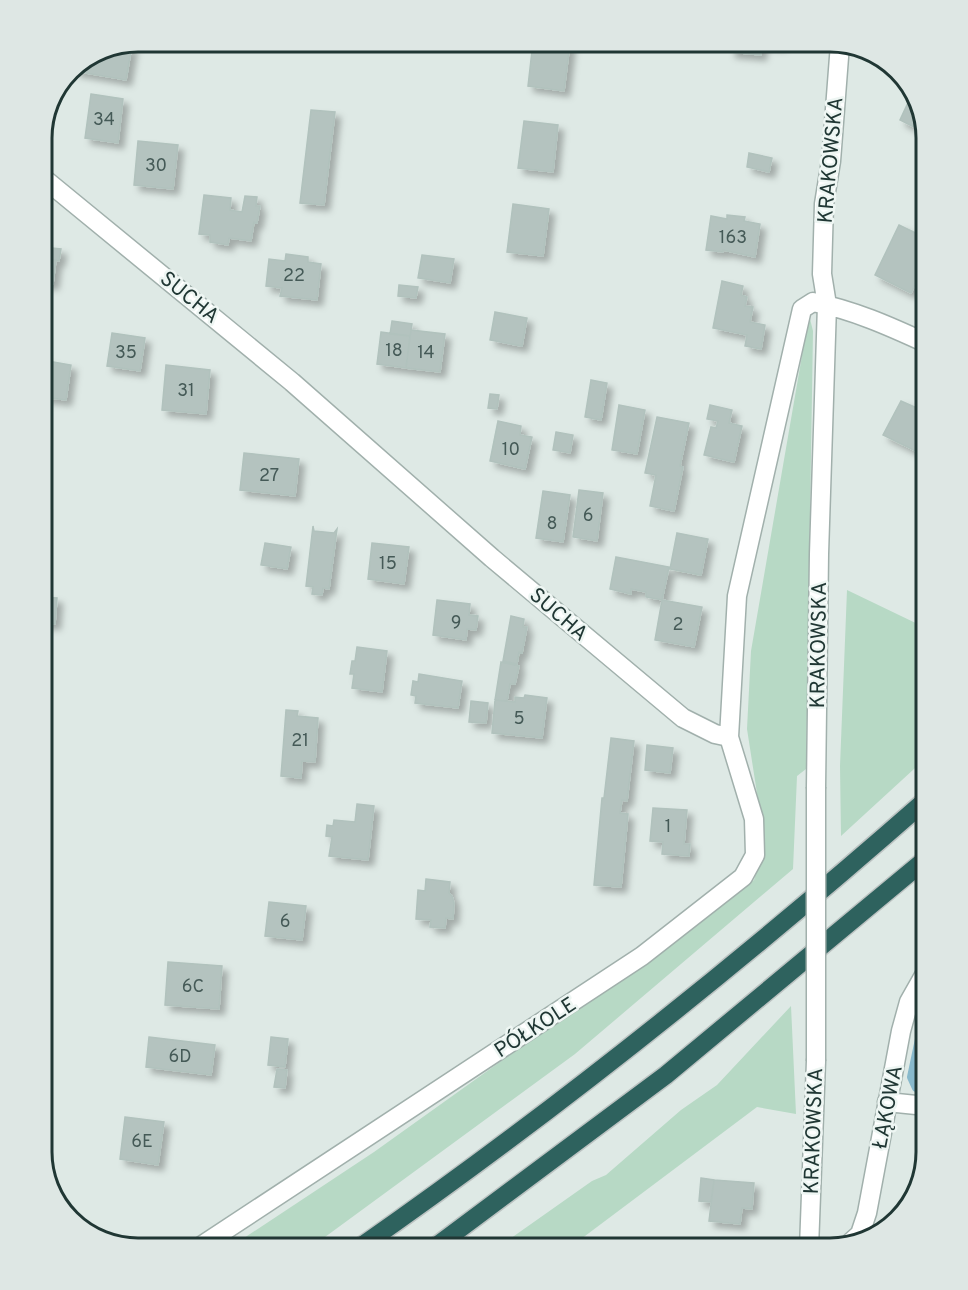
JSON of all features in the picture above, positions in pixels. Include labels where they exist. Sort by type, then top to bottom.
[{"type":"highway","points":[[373,1238],[456,1179],[705,988],[845,872],[916,809]]},
{"type":"highway","points":[[447,1238],[666,1075],[916,867]]},
{"type":"street","name":"KRAKOWSKA","points":[[809,1238],[816,1061],[819,554],[827,305],[822,274],[824,204],[831,161],[839,54]]},
{"type":"street","name":"SUCHA","points":[[53,186],[292,382],[403,477],[492,558],[683,718],[715,735],[729,738]]},
{"type":"street","points":[[729,738],[737,596],[802,309],[813,302],[827,305],[871,318],[916,338]]},
{"type":"street","name":"PÓŁKOLE","points":[[213,1238],[642,956],[744,877],[755,855],[754,819],[729,738]]},
{"type":"street","name":"ŁĄKOWA","points":[[861,1231],[867,1213],[901,1031],[909,1002],[916,990]]},
{"type":"street","points":[[887,1102],[916,1105]]},
{"type":"green space","points":[[809,315],[813,331],[806,769],[797,776],[793,869],[575,1054],[324,1238],[244,1238],[374,1152],[754,880],[761,855],[761,819],[747,729],[751,651]]},
{"type":"green space","points":[[847,590],[916,623],[916,767],[841,836],[840,766]]},
{"type":"green space","points":[[791,1006],[796,1114],[757,1107],[582,1238],[511,1238],[592,1181],[606,1175],[681,1110],[717,1085]]},
{"type":"building","points":[[131,53],[126,80],[84,73],[106,59]]},
{"type":"building","points":[[532,53],[569,53],[564,91],[528,86]]},
{"type":"building","points":[[739,53],[761,53],[761,55]]},
{"type":"building","points":[[91,94],[123,99],[118,143],[85,138]]},
{"type":"building","points":[[908,103],[915,127],[900,120]]},
{"type":"building","points":[[311,110],[335,112],[324,205],[300,203]]},
{"type":"building","points":[[524,121],[558,125],[553,172],[518,168]]},
{"type":"building","points":[[138,141],[178,145],[173,189],[134,185]]},
{"type":"building","points":[[749,153],[772,158],[769,172],[747,167]]},
{"type":"building","points":[[204,195],[231,198],[230,210],[242,212],[245,196],[257,197],[256,206],[260,206],[257,223],[254,222],[251,241],[229,238],[228,245],[210,242],[210,235],[199,234]]},
{"type":"building","points":[[513,204],[549,209],[543,256],[507,252]]},
{"type":"building","points":[[727,215],[745,217],[744,221],[760,224],[755,257],[723,250],[723,252],[706,250],[711,216],[727,219]]},
{"type":"building","points":[[899,225],[916,233],[916,283],[911,293],[875,275]]},
{"type":"building","points":[[53,248],[61,249],[59,261],[53,260]]},
{"type":"building","points":[[286,254],[308,257],[308,262],[321,264],[317,300],[280,296],[282,288],[266,286],[269,259],[285,261]]},
{"type":"building","points":[[422,255],[454,259],[450,283],[418,278]]},
{"type":"building","points":[[53,260],[56,260],[53,284]]},
{"type":"building","points":[[722,281],[743,286],[741,295],[747,297],[745,306],[753,307],[750,322],[765,325],[761,349],[745,346],[747,335],[713,328]]},
{"type":"building","points":[[399,285],[418,287],[416,298],[398,296]]},
{"type":"building","points":[[495,312],[527,318],[522,346],[490,340]]},
{"type":"building","points":[[392,321],[412,324],[410,336],[390,334]]},
{"type":"building","points":[[411,330],[445,334],[440,372],[406,368]]},
{"type":"building","points":[[381,332],[410,336],[406,368],[377,364]]},
{"type":"building","points":[[112,333],[145,338],[140,371],[107,366]]},
{"type":"building","points":[[53,362],[71,365],[66,400],[53,398]]},
{"type":"building","points":[[166,365],[210,370],[206,414],[162,410]]},
{"type":"building","points":[[591,380],[607,383],[601,420],[585,417]]},
{"type":"building","points":[[490,394],[499,395],[497,409],[488,408]]},
{"type":"building","points":[[901,401],[916,408],[916,451],[883,435]]},
{"type":"building","points":[[619,405],[645,410],[637,454],[612,450]]},
{"type":"building","points":[[710,405],[732,410],[729,423],[742,426],[734,462],[704,455],[711,427],[716,428],[718,421],[707,419]]},
{"type":"building","points":[[657,417],[689,423],[674,511],[650,506],[656,475],[645,473]]},
{"type":"building","points":[[498,421],[521,426],[520,435],[532,437],[525,469],[490,461]]},
{"type":"building","points":[[556,432],[573,435],[570,453],[553,450]]},
{"type":"building","points":[[244,453],[299,459],[295,496],[240,490]]},
{"type":"building","points":[[579,490],[603,493],[597,541],[573,537]]},
{"type":"building","points":[[543,491],[570,495],[563,542],[536,538]]},
{"type":"building","points":[[313,526],[314,531],[334,533],[337,529],[329,589],[323,588],[322,595],[312,594],[313,587],[306,586]]},
{"type":"building","points":[[677,533],[708,539],[701,575],[670,569]]},
{"type":"building","points":[[265,543],[291,547],[287,569],[261,565]]},
{"type":"building","points":[[372,543],[409,547],[404,584],[368,579]]},
{"type":"building","points":[[616,557],[669,567],[662,600],[646,597],[646,592],[631,589],[631,594],[610,589]]},
{"type":"building","points":[[53,598],[57,598],[55,624],[53,624]]},
{"type":"building","points":[[437,600],[470,604],[469,615],[478,616],[476,630],[467,629],[466,640],[433,635]]},
{"type":"building","points":[[662,600],[702,607],[694,647],[655,640]]},
{"type":"building","points":[[511,616],[524,619],[523,627],[527,627],[522,653],[519,652],[517,664],[503,661]]},
{"type":"building","points":[[357,647],[387,651],[382,692],[352,688],[354,674],[350,674]]},
{"type":"building","points":[[501,662],[519,666],[515,684],[510,684],[507,701],[495,700]]},
{"type":"building","points":[[419,674],[462,681],[458,708],[415,703],[416,696],[411,695],[413,681],[418,682]]},
{"type":"building","points":[[525,695],[547,698],[542,738],[492,733],[495,700],[515,702],[515,697],[524,698]]},
{"type":"building","points":[[471,701],[488,703],[486,723],[469,722]]},
{"type":"building","points":[[286,710],[298,711],[297,716],[318,718],[315,762],[302,761],[301,778],[281,776]]},
{"type":"building","points":[[611,738],[634,741],[627,801],[622,800],[620,813],[628,814],[621,887],[594,885],[602,798],[604,798]]},
{"type":"building","points":[[647,745],[673,748],[670,773],[645,770]]},
{"type":"building","points":[[357,804],[374,806],[368,860],[329,856],[332,837],[326,836],[327,825],[333,826],[334,820],[355,822]]},
{"type":"building","points":[[653,808],[687,810],[684,844],[690,844],[689,856],[662,854],[663,842],[650,841]]},
{"type":"building","points":[[426,879],[450,882],[449,893],[454,903],[453,919],[446,918],[445,928],[430,927],[431,920],[416,919],[418,890],[425,891]]},
{"type":"building","points":[[269,902],[306,906],[302,940],[265,936]]},
{"type":"building","points":[[168,962],[222,966],[219,1009],[165,1005]]},
{"type":"building","points":[[149,1037],[215,1045],[211,1075],[146,1067]]},
{"type":"building","points":[[271,1037],[288,1039],[285,1067],[268,1065]]},
{"type":"building","points":[[277,1069],[287,1070],[285,1088],[274,1087]]},
{"type":"building","points":[[125,1117],[164,1122],[158,1165],[120,1159]]},
{"type":"building","points":[[701,1178],[714,1180],[711,1202],[699,1201]]},
{"type":"building","points":[[714,1180],[754,1183],[752,1209],[742,1208],[740,1224],[709,1221]]},
{"type":"waterway","points":[[916,1053],[911,1077],[916,1088]]}]
